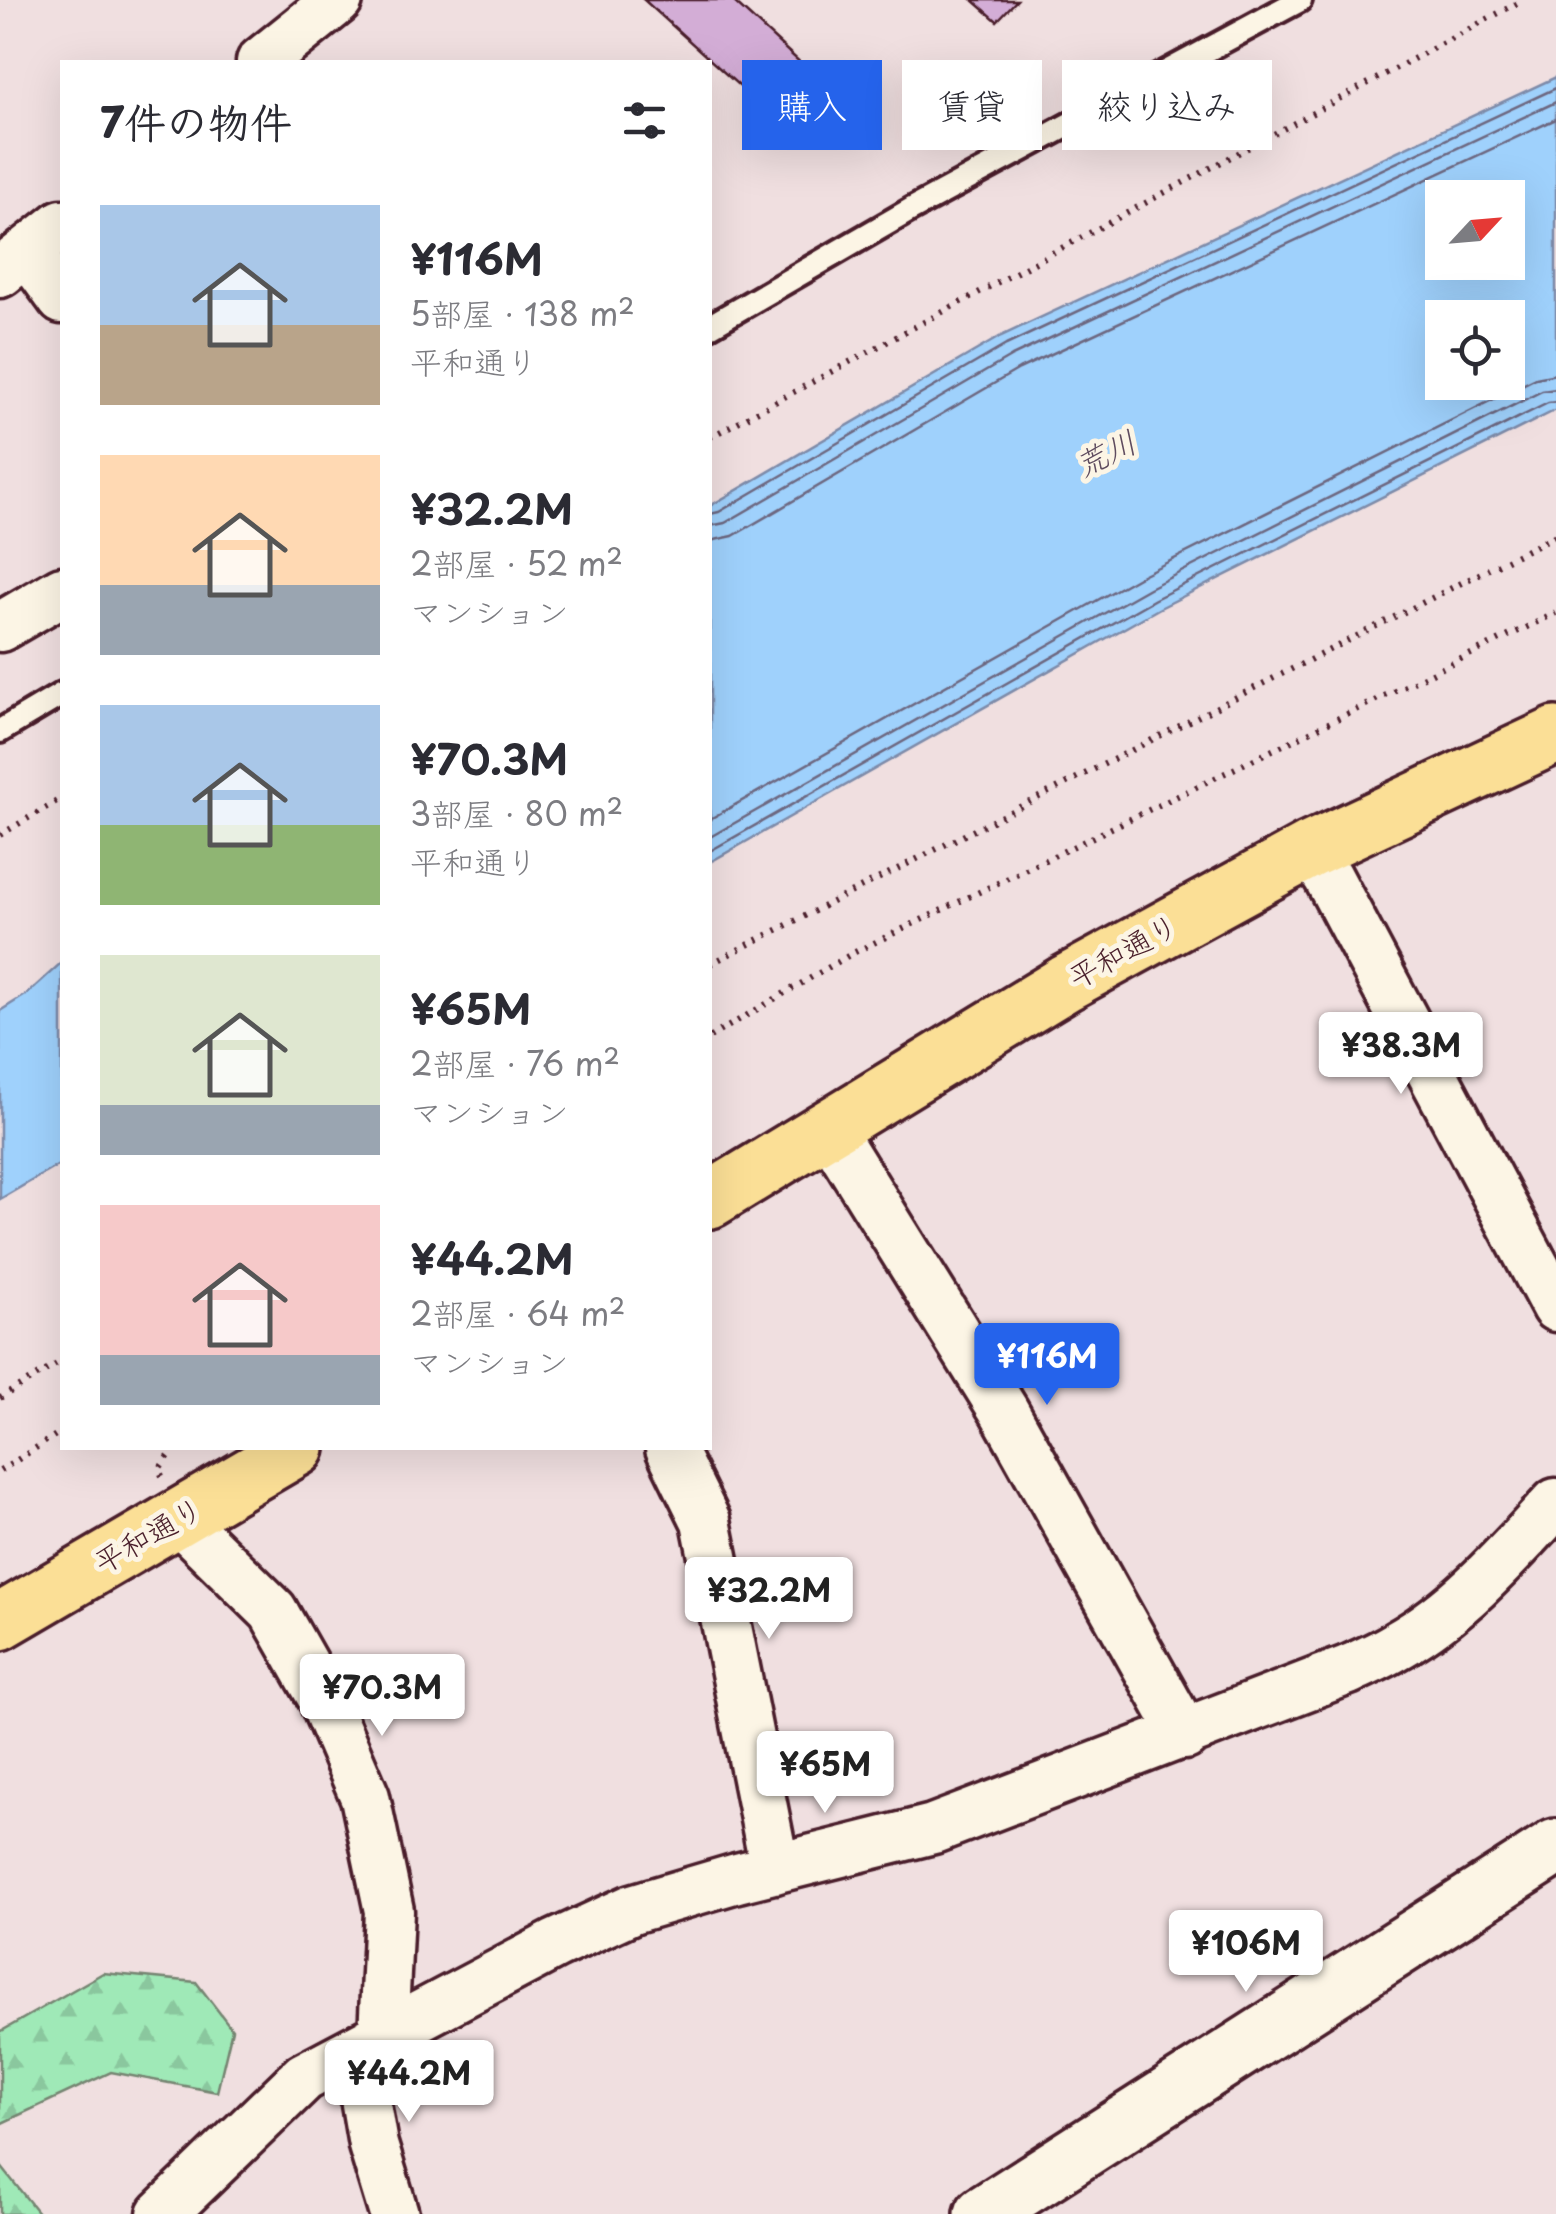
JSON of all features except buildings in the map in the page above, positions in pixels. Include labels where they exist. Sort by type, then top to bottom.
[{"type":"highway","name":"平和通り","points":[[712,1199],[1066,984],[1310,850],[1556,736]]},
{"type":"highway","name":"平和通り","points":[[0,1622],[294,1450]]},
{"type":"street","points":[[263,60],[338,0]]},
{"type":"street","points":[[30,250],[60,297]]},
{"type":"street","points":[[0,626],[60,592]]},
{"type":"street","points":[[1310,850],[1556,1307]]},
{"type":"street","points":[[828,1129],[1004,1412],[1185,1735]]},
{"type":"street","points":[[671,1450],[706,1521],[775,1869]]},
{"type":"street","points":[[167,2212],[304,2076],[556,1944],[632,1909],[934,1829],[1348,1670],[1399,1645],[1487,1577],[1556,1502]]},
{"type":"street","points":[[179,1519],[272,1611],[323,1699],[365,1797],[389,1911],[383,2035],[364,2092],[373,2145],[394,2214]]},
{"type":"street","points":[[983,2214],[1556,1848]]},
{"type":"lane","points":[[712,325],[928,200],[1300,0]]},
{"type":"lane","points":[[0,730],[60,695]]},
{"type":"path","points":[[712,436],[1523,0]]},
{"type":"path","points":[[712,963],[1556,535]]},
{"type":"path","points":[[712,1036],[853,953],[1556,613]]},
{"type":"path","points":[[0,835],[60,799]]},
{"type":"path","points":[[0,1398],[60,1362]]},
{"type":"path","points":[[0,1471],[60,1432]]},
{"type":"green space","points":[[103,1973],[196,1982],[232,2029],[217,2092],[111,2072],[0,2124],[0,2032]]},
{"type":"green space","points":[[0,2165],[39,2214],[0,2214]]},
{"type":"water","name":"荒川","points":[[1556,77],[1556,410],[1160,608],[712,861],[712,505],[1001,336]]},
{"type":"water","points":[[60,964],[60,1164],[0,1199],[0,1011],[27,994]]}]
